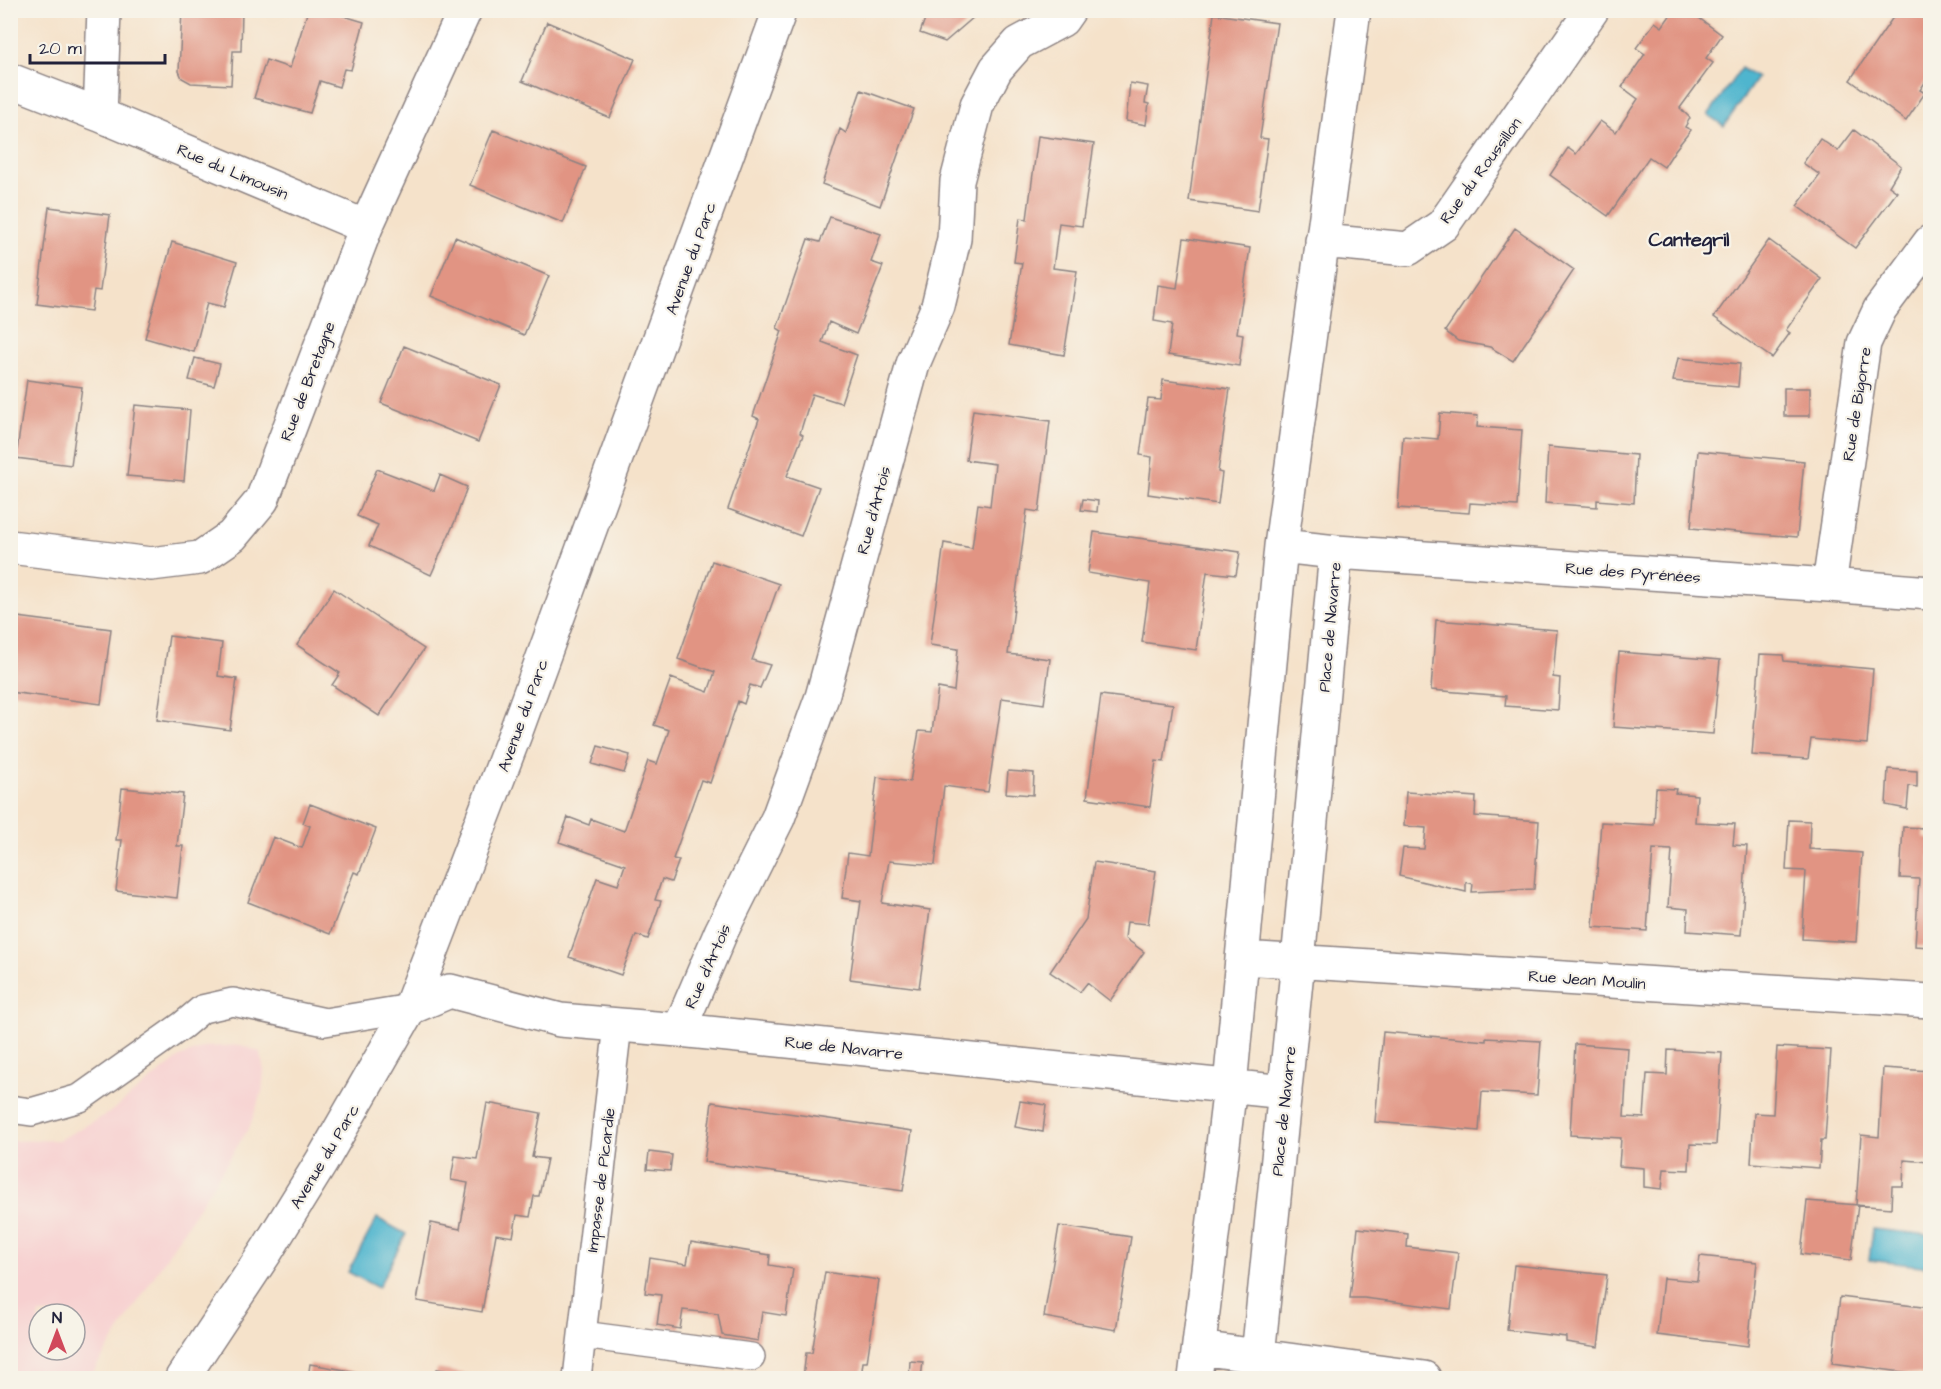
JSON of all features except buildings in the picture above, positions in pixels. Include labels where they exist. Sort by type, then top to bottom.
[{"type":"street","points":[[100,115],[104,10]]},
{"type":"street","name":"Rue de Bretagne","points":[[10,547],[151,564],[200,558],[232,536],[262,500],[366,227],[465,10]]},
{"type":"street","name":"Avenue du Parc","points":[[182,1378],[267,1250],[322,1161],[410,1008],[515,734],[780,10]]},
{"type":"street","name":"Rue d'Artois","points":[[679,1030],[721,932],[778,818],[822,697],[913,364],[938,306],[954,239],[957,181],[977,105],[996,69],[1019,43],[1062,20],[1069,10]]},
{"type":"street","points":[[1354,10],[1281,546],[1230,1086],[1198,1363],[1258,1356],[1425,1378]]},
{"type":"street","name":"Rue du Roussillon","points":[[1322,241],[1408,249],[1443,225],[1592,10]]},
{"type":"street","name":"Rue du Limousin","points":[[10,80],[100,115],[366,227]]},
{"type":"street","name":"Rue de Bigorre","points":[[1829,585],[1864,343],[1880,309],[1930,242]]},
{"type":"street","name":"Place de Navarre","points":[[1258,1356],[1336,552],[1281,546]]},
{"type":"street","name":"Rue des Pyrénées","points":[[1336,552],[1930,593]]},
{"type":"street","name":"Rue Jean Moulin","points":[[1243,958],[1930,1001]]},
{"type":"street","name":"Rue de Navarre","points":[[410,1008],[450,991],[560,1020],[679,1030],[1285,1092]]},
{"type":"lane","points":[[10,1109],[31,1112],[80,1098],[183,1026],[202,1009],[233,1002],[325,1023],[410,1008]]},
{"type":"lane","name":"Impasse de Picardie","points":[[577,1378],[618,1025]]},
{"type":"lane","points":[[582,1335],[751,1357]]},
{"type":"shaded area","points":[[241,1045],[260,1052],[264,1071],[262,1092],[249,1128],[88,1378],[11,1378],[11,1141],[59,1140],[109,1113],[180,1057],[205,1047]]},
{"type":"water","points":[[1741,68],[1757,78],[1724,126],[1708,115]]},
{"type":"water","points":[[377,1218],[406,1234],[378,1288],[348,1272]]},
{"type":"water","points":[[1873,1229],[1930,1235],[1930,1267],[1869,1260]]},
{"type":"district","name":"Cantegril","points":[[1689,239]]}]
